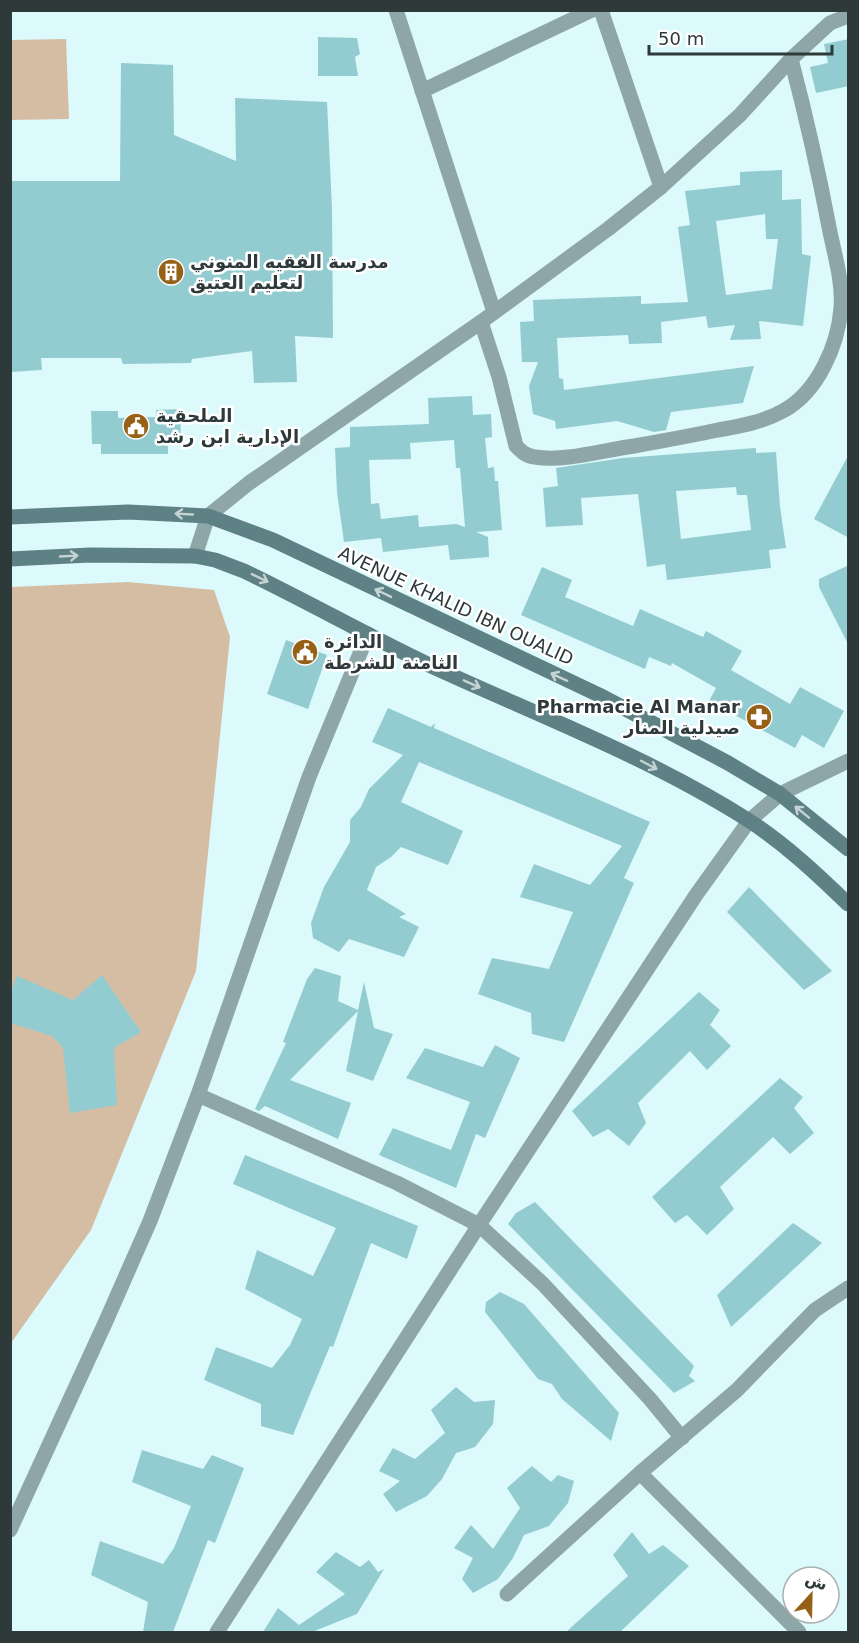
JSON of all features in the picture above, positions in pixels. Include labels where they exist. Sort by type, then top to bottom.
[{"type":"main road","name":"AVENUE KHALID IBN OUALID","points":[[10,517],[128,512],[208,516],[273,540],[599,695],[728,763],[780,794],[849,849]]},
{"type":"main road","points":[[10,559],[90,555],[195,556],[215,560],[244,571],[440,670],[639,760],[748,821],[805,862],[849,904]]},
{"type":"street","points":[[396,10],[494,312]]},
{"type":"street","points":[[422,91],[592,10]]},
{"type":"street","points":[[602,10],[661,187]]},
{"type":"street","points":[[195,556],[208,516],[249,483],[481,322],[608,229],[661,187],[740,115],[792,59],[844,10]]},
{"type":"street","points":[[830,23],[849,16]]},
{"type":"street","points":[[481,322],[499,377],[516,446],[523,453],[533,457],[562,457],[755,423],[784,410],[804,395],[831,351],[842,305],[838,269],[792,59]]},
{"type":"street","points":[[10,1530],[150,1221],[198,1095],[309,777],[368,634]]},
{"type":"street","points":[[218,1632],[479,1225],[748,821],[780,794],[849,761]]},
{"type":"street","points":[[198,1095],[397,1183],[479,1225],[543,1284],[650,1399],[682,1438]]},
{"type":"street","points":[[507,1594],[640,1473],[737,1390],[815,1310],[849,1287]]},
{"type":"street","points":[[640,1473],[799,1632]]},
{"type":"shaded area","points":[[66,39],[69,119],[11,120],[11,40]]},
{"type":"shaded area","points":[[128,582],[214,590],[230,637],[196,971],[91,1230],[11,1343],[11,587]]},
{"type":"building","points":[[318,37],[357,38],[360,54],[355,57],[358,76],[318,76]]},
{"type":"building","points":[[849,39],[849,86],[816,93],[810,67],[828,63],[824,44]]},
{"type":"building","name":"مدرسة الفقيه المنوني لتعليم العتيق","points":[[121,63],[173,65],[174,135],[236,161],[235,98],[327,102],[332,208],[333,338],[295,336],[297,382],[254,383],[252,351],[192,359],[191,363],[123,364],[121,358],[41,358],[42,370],[10,372],[10,181],[120,181]]},
{"type":"building","points":[[782,170],[782,200],[801,199],[802,254],[811,256],[803,326],[759,321],[761,339],[730,340],[735,325],[708,328],[706,316],[661,322],[662,343],[629,344],[628,335],[557,338],[559,378],[563,379],[564,390],[754,366],[743,403],[671,412],[666,430],[654,432],[617,421],[556,429],[555,421],[533,414],[529,386],[538,362],[522,362],[520,322],[534,321],[533,300],[641,296],[641,304],[688,302],[678,227],[690,225],[685,191],[740,185],[740,172]],"holes":[[[765,214],[766,239],[778,239],[772,289],[726,295],[716,221]]]},
{"type":"building","points":[[472,396],[473,415],[491,414],[492,437],[485,438],[488,468],[494,467],[495,481],[498,481],[502,530],[476,532],[488,537],[489,557],[450,560],[448,545],[383,552],[381,538],[344,542],[337,492],[335,448],[350,447],[350,427],[429,424],[428,398]],"holes":[[[454,440],[456,468],[460,468],[465,527],[456,524],[419,527],[418,515],[381,519],[379,503],[371,504],[369,460],[411,459],[410,443]]]},
{"type":"building","name":"الملحقية الإدارية ابن رشد","points":[[180,409],[181,441],[168,441],[168,454],[101,454],[101,444],[92,444],[91,411],[118,411],[118,418],[157,417],[156,410]]},
{"type":"building","points":[[756,448],[756,453],[776,452],[786,548],[769,550],[771,568],[667,580],[665,564],[647,567],[638,494],[581,498],[583,525],[546,527],[543,488],[558,486],[556,468],[623,458]],"holes":[[[736,487],[737,495],[747,495],[751,530],[681,539],[676,491]]]},
{"type":"building","points":[[849,454],[849,538],[814,519]]},
{"type":"building","points":[[849,565],[849,646],[819,587],[819,579]]},
{"type":"building","points":[[542,567],[572,580],[565,597],[633,626],[640,609],[703,637],[706,631],[742,651],[731,670],[790,704],[800,687],[844,711],[824,748],[802,735],[795,748],[709,701],[716,688],[672,663],[671,666],[649,657],[645,669],[521,615]]},
{"type":"building","points":[[286,640],[327,655],[308,709],[267,694]]},
{"type":"building","points":[[388,708],[431,727],[435,723],[434,728],[650,822],[624,878],[634,883],[564,1042],[532,1034],[531,1013],[478,994],[492,958],[549,969],[573,912],[520,897],[534,864],[590,885],[622,846],[419,762],[401,802],[463,831],[448,865],[401,847],[376,867],[367,890],[406,914],[399,917],[419,927],[404,957],[349,939],[339,952],[313,938],[311,923],[324,887],[350,842],[350,820],[361,807],[369,789],[403,755],[372,742]]},
{"type":"building","points":[[749,887],[832,971],[804,990],[727,912]]},
{"type":"building","points":[[315,968],[341,976],[338,1001],[358,1010],[364,982],[374,1028],[393,1034],[373,1081],[346,1071],[358,1011],[290,1080],[351,1103],[338,1139],[265,1106],[259,1111],[255,1109],[286,1043],[283,1042],[307,979]]},
{"type":"building","points":[[102,975],[141,1032],[114,1048],[117,1105],[70,1113],[63,1048],[52,1036],[10,1023],[10,994],[17,976],[73,1000]]},
{"type":"building","points":[[699,992],[720,1010],[710,1025],[731,1046],[707,1070],[690,1051],[638,1103],[646,1123],[629,1146],[608,1129],[593,1137],[572,1111]]},
{"type":"building","points":[[495,1045],[520,1058],[485,1138],[476,1134],[456,1188],[379,1155],[393,1128],[451,1150],[470,1102],[406,1078],[425,1048],[483,1067]]},
{"type":"building","points":[[780,1078],[803,1097],[794,1108],[814,1133],[790,1154],[773,1137],[720,1187],[734,1209],[707,1235],[687,1215],[675,1223],[652,1197]]},
{"type":"building","points":[[245,1155],[418,1226],[407,1259],[371,1243],[333,1347],[330,1346],[293,1435],[261,1426],[261,1404],[204,1380],[216,1347],[272,1368],[290,1345],[302,1319],[245,1289],[257,1250],[313,1276],[336,1228],[233,1184]]},
{"type":"building","points":[[535,1202],[694,1366],[689,1376],[695,1381],[674,1393],[508,1224],[516,1213]]},
{"type":"building","points":[[793,1223],[822,1243],[731,1327],[717,1295]]},
{"type":"building","points":[[500,1292],[524,1304],[619,1413],[611,1441],[562,1399],[552,1384],[538,1379],[485,1312],[486,1302]]},
{"type":"building","points":[[456,1387],[474,1402],[495,1400],[493,1424],[475,1447],[456,1453],[442,1479],[427,1496],[396,1512],[383,1494],[400,1481],[379,1471],[393,1448],[415,1459],[445,1433],[431,1410]]},
{"type":"building","points":[[142,1450],[203,1469],[212,1455],[244,1468],[215,1543],[208,1540],[173,1632],[143,1632],[148,1602],[91,1575],[100,1541],[163,1564],[174,1548],[191,1506],[132,1482]]},
{"type":"building","points":[[532,1466],[551,1482],[558,1475],[574,1481],[568,1503],[549,1526],[524,1535],[513,1558],[498,1579],[473,1593],[462,1579],[473,1558],[454,1548],[471,1525],[493,1549],[520,1508],[507,1488]]},
{"type":"building","points":[[632,1532],[649,1554],[663,1545],[689,1566],[620,1632],[566,1632],[628,1576],[613,1555]]},
{"type":"building","points":[[336,1552],[360,1567],[369,1560],[378,1572],[384,1569],[357,1614],[312,1632],[263,1632],[278,1608],[299,1625],[345,1594],[316,1572]]},
{"type":"place","name":"مدرسة الفقيه المنوني لتعليم العتيق","points":[[171,272]]},
{"type":"place","name":"الملحقية الإدارية ابن رشد","points":[[136,426]]},
{"type":"place","name":"الدائرة الثامنة للشرطة","points":[[305,652]]},
{"type":"place","name":"Pharmacie Al Manar صيدلية المنار","points":[[759,717]]}]
